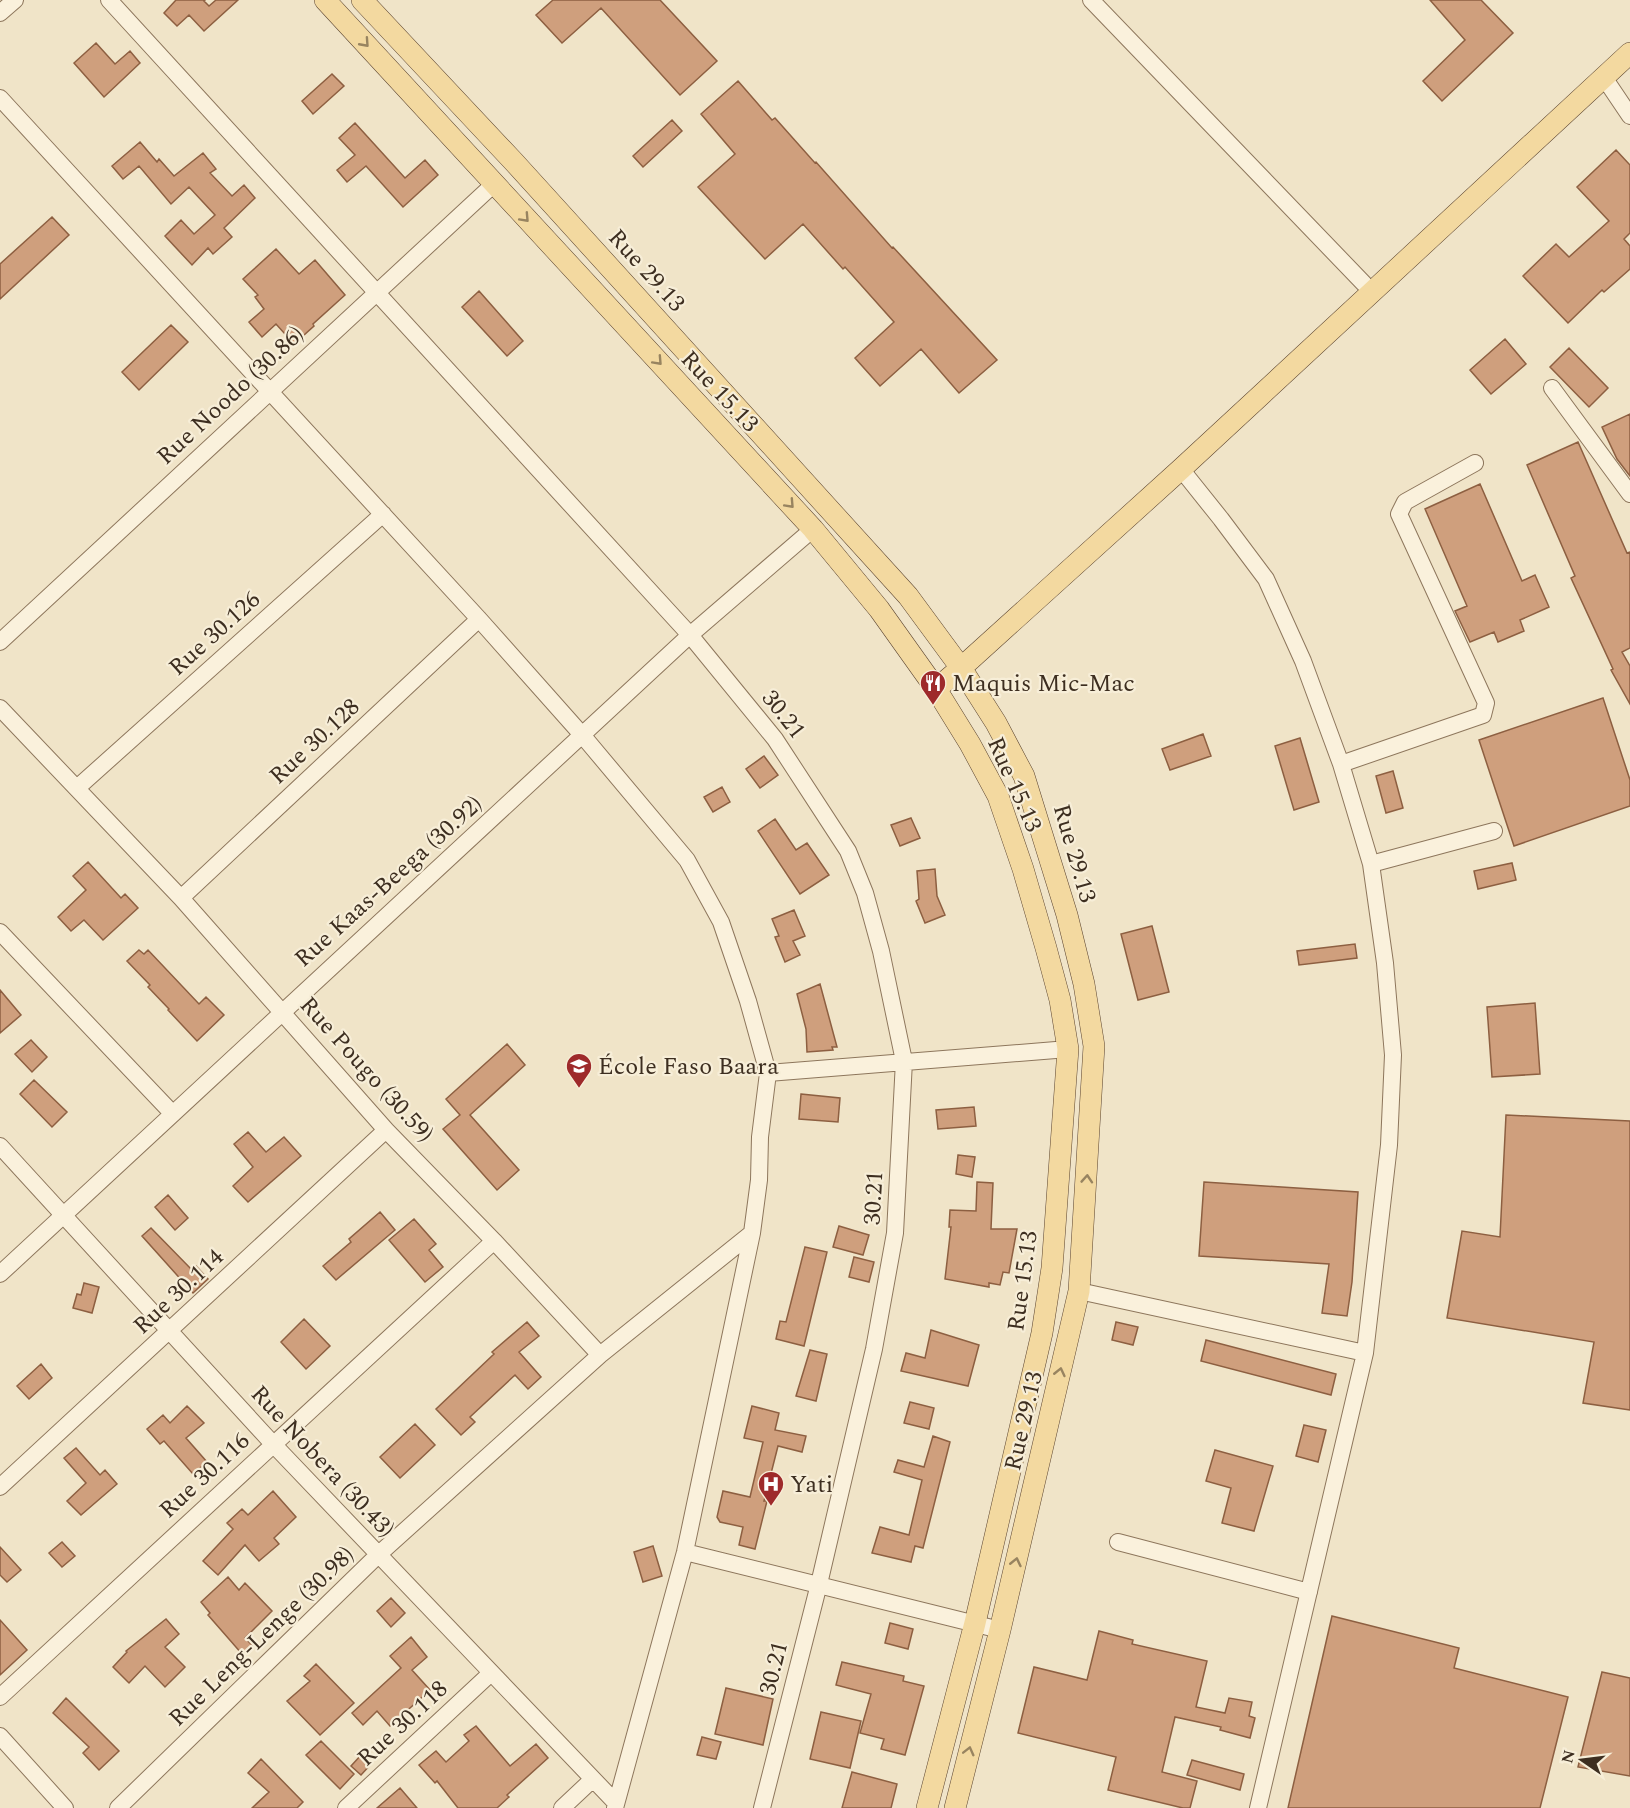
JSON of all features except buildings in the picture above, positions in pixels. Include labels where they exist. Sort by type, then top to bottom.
[{"type":"main road","name":"Rue 15.13","points":[[326,0],[813,529],[879,609],[936,689],[970,744],[998,796],[1023,869],[1047,948],[1060,1000],[1068,1049],[1052,1268],[1044,1322],[975,1623],[927,1808]]},
{"type":"main road","name":"Rue 29.13","points":[[362,0],[514,162],[908,596],[961,668],[996,723],[1024,776],[1067,915],[1090,1016],[1094,1046],[1080,1291],[955,1808]]},
{"type":"main road","points":[[936,689],[1181,469],[1630,53]]},
{"type":"street","points":[[0,13],[15,0]]},
{"type":"street","name":"30.21","points":[[109,0],[690,635],[776,739],[848,851],[865,893],[881,951],[904,1061],[895,1233],[874,1349],[819,1584],[762,1808]]},
{"type":"street","points":[[1091,0],[1372,292]]},
{"type":"street","points":[[1603,76],[1630,116]]},
{"type":"street","points":[[0,98],[479,619],[583,736],[687,860],[721,922],[748,1001],[768,1072],[760,1137],[759,1180],[752,1233],[686,1552],[615,1805]]},
{"type":"street","name":"Rue Noodo (30.86)","points":[[0,642],[494,184]]},
{"type":"street","points":[[1552,388],[1630,494]]},
{"type":"street","points":[[1341,764],[1483,716],[1486,703],[1399,514],[1405,502],[1475,463]]},
{"type":"street","points":[[1181,469],[1266,579],[1303,662],[1341,764],[1371,864],[1385,963],[1393,1054],[1389,1145],[1365,1353],[1258,1808]]},
{"type":"street","name":"Rue 30.126","points":[[77,788],[383,514]]},
{"type":"street","name":"Rue Kaas-Beega (30.92)","points":[[0,1274],[690,635],[813,529]]},
{"type":"street","name":"Rue 30.128","points":[[181,898],[479,619]]},
{"type":"street","name":"Rue Pougo (30.59)","points":[[0,708],[181,898],[386,1130],[600,1355]]},
{"type":"street","points":[[1371,864],[1494,831]]},
{"type":"street","points":[[0,932],[172,1113]]},
{"type":"street","points":[[768,1072],[1068,1049]]},
{"type":"street","name":"Rue 30.114","points":[[0,1487],[386,1130]]},
{"type":"street","name":"Rue Nobera (30.43)","points":[[0,1146],[273,1444],[593,1779],[615,1805]]},
{"type":"street","name":"Rue Leng-Lenge (30.98)","points":[[118,1808],[379,1554],[600,1355],[752,1233]]},
{"type":"street","name":"Rue 30.116","points":[[0,1697],[494,1241]]},
{"type":"street","points":[[1080,1291],[1365,1353]]},
{"type":"street","points":[[1118,1542],[1309,1592]]},
{"type":"street","points":[[686,1552],[1000,1629]]},
{"type":"street","name":"Rue 30.118","points":[[346,1808],[491,1672]]},
{"type":"street","points":[[0,1736],[65,1808]]},
{"type":"street","points":[[562,1808],[593,1779]]},
{"type":"place","name":"Maquis Mic-Mac","points":[[933,706]]},
{"type":"place","name":"École Faso Baara","points":[[579,1089]]},
{"type":"place","name":"Yati","points":[[771,1507]]}]
